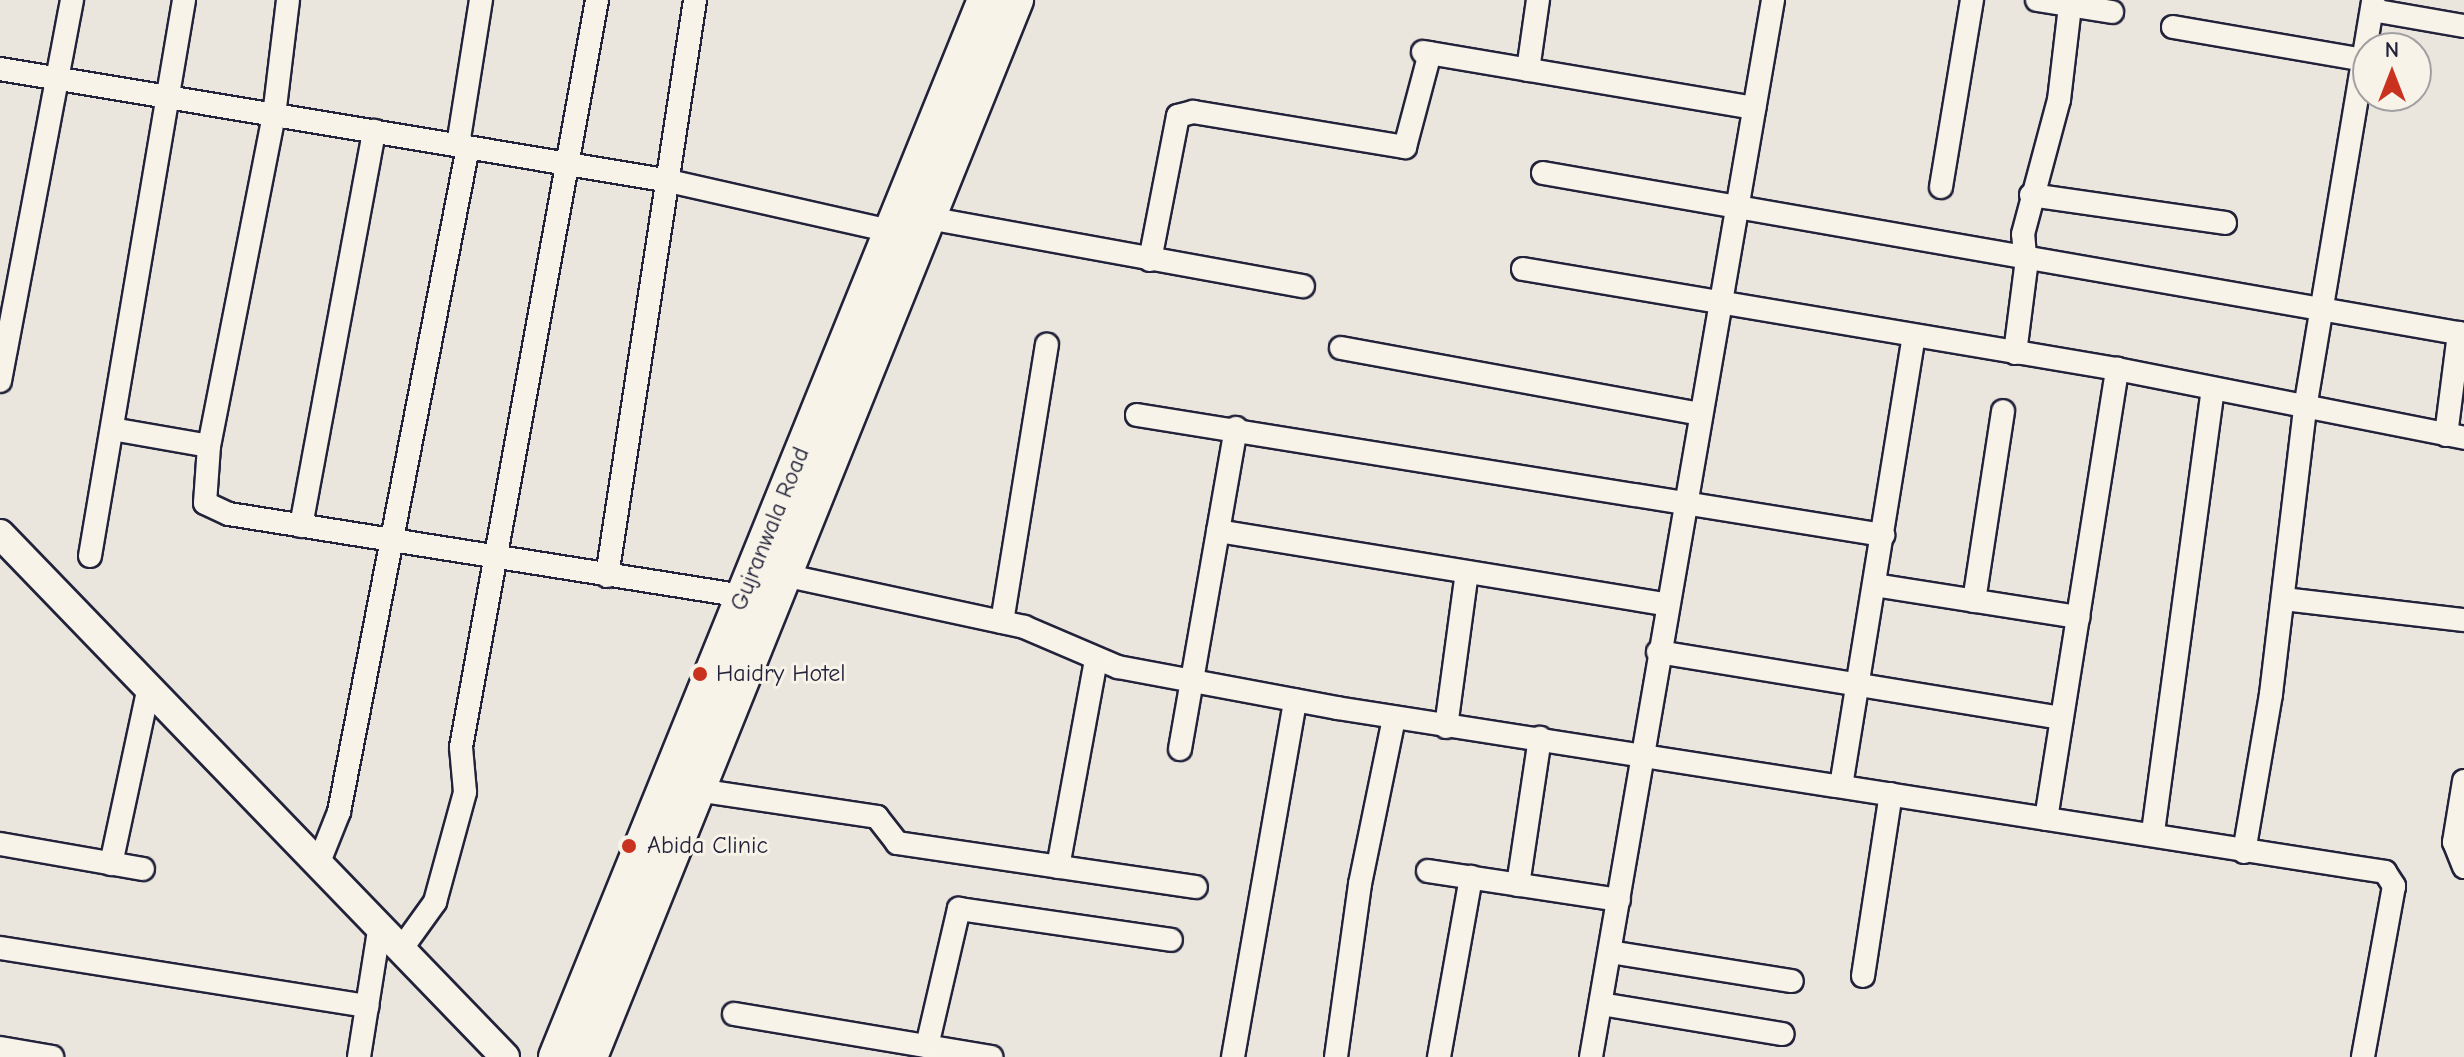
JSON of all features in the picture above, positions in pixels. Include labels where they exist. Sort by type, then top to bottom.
[{"type":"highway","name":"Gujranwala Road","points":[[556,1057],[985,0]]},
{"type":"highway","name":"Gujranwala Road","points":[[590,1057],[1016,0]]},
{"type":"main road","points":[[0,534],[505,1057]]},
{"type":"street","points":[[0,381],[72,0]]},
{"type":"street","points":[[90,556],[184,0]]},
{"type":"street","points":[[288,0],[274,115],[202,490],[209,507],[301,526],[743,596]]},
{"type":"street","points":[[319,862],[339,812],[392,539],[463,146],[481,0]]},
{"type":"street","points":[[402,948],[435,902],[465,792],[461,747],[597,0]]},
{"type":"street","points":[[607,576],[664,180],[695,0]]},
{"type":"street","points":[[1528,70],[1538,0]]},
{"type":"street","points":[[1591,1057],[1683,502],[1773,0]]},
{"type":"street","points":[[1941,187],[1972,0]]},
{"type":"street","points":[[2037,0],[2112,12]]},
{"type":"street","points":[[2015,353],[2031,195],[2040,186],[2059,100],[2065,3]]},
{"type":"street","points":[[2368,32],[2372,5],[2464,26]]},
{"type":"street","points":[[2173,27],[2352,58]]},
{"type":"street","points":[[1150,260],[1178,116],[1193,112],[1405,147],[1426,52],[1754,108]]},
{"type":"street","points":[[0,69],[664,180],[891,231]]},
{"type":"street","points":[[2244,852],[2284,599],[2305,408],[2355,112]]},
{"type":"street","points":[[301,526],[374,131]]},
{"type":"street","points":[[1523,269],[1718,306],[2117,369],[2455,436],[2462,333],[2025,254],[1543,173]]},
{"type":"street","points":[[2031,195],[2225,223]]},
{"type":"street","points":[[928,218],[1303,286]]},
{"type":"street","points":[[1841,786],[1914,337]]},
{"type":"street","points":[[1002,622],[1047,345]]},
{"type":"street","points":[[1341,348],[1699,414]]},
{"type":"street","points":[[2046,819],[2117,369]]},
{"type":"street","points":[[2153,832],[2213,389]]},
{"type":"street","points":[[1974,601],[2003,411]]},
{"type":"street","points":[[1137,415],[1236,428],[1883,535]]},
{"type":"street","points":[[1180,749],[1236,428]]},
{"type":"street","points":[[112,429],[209,446]]},
{"type":"street","points":[[1218,531],[1666,604]]},
{"type":"street","points":[[1446,727],[1467,572]]},
{"type":"street","points":[[784,575],[1002,622],[1096,660],[1192,681],[1446,727],[1540,738],[2046,819],[2153,832],[2244,852],[2385,872],[2394,881],[2363,1057]]},
{"type":"street","points":[[1875,585],[2078,617]]},
{"type":"street","points":[[2284,599],[2464,620]]},
{"type":"street","points":[[1658,652],[2062,718]]},
{"type":"street","points":[[1058,867],[1096,660]]},
{"type":"street","points":[[111,864],[149,687]]},
{"type":"street","points":[[1233,1057],[1295,700]]},
{"type":"street","points":[[1336,1057],[1360,884],[1394,718]]},
{"type":"street","points":[[1518,885],[1540,738]]},
{"type":"street","points":[[2464,781],[2454,842],[2464,867]]},
{"type":"street","points":[[697,790],[877,817],[897,843],[1196,887]]},
{"type":"street","points":[[1863,976],[1891,794]]},
{"type":"street","points":[[0,844],[143,869]]},
{"type":"street","points":[[1428,871],[1619,900]]},
{"type":"street","points":[[1439,1057],[1471,877]]},
{"type":"street","points":[[927,1046],[959,909],[1171,940]]},
{"type":"street","points":[[359,1057],[380,925]]},
{"type":"street","points":[[0,948],[367,1006]]},
{"type":"street","points":[[1610,952],[1792,981]]},
{"type":"street","points":[[1601,1004],[1783,1034]]},
{"type":"street","points":[[734,1014],[991,1057]]},
{"type":"street","points":[[0,1048],[52,1057]]},
{"type":"place","name":"Haidry Hotel","points":[[700,674]]},
{"type":"place","name":"Abida Clinic","points":[[629,846]]}]
